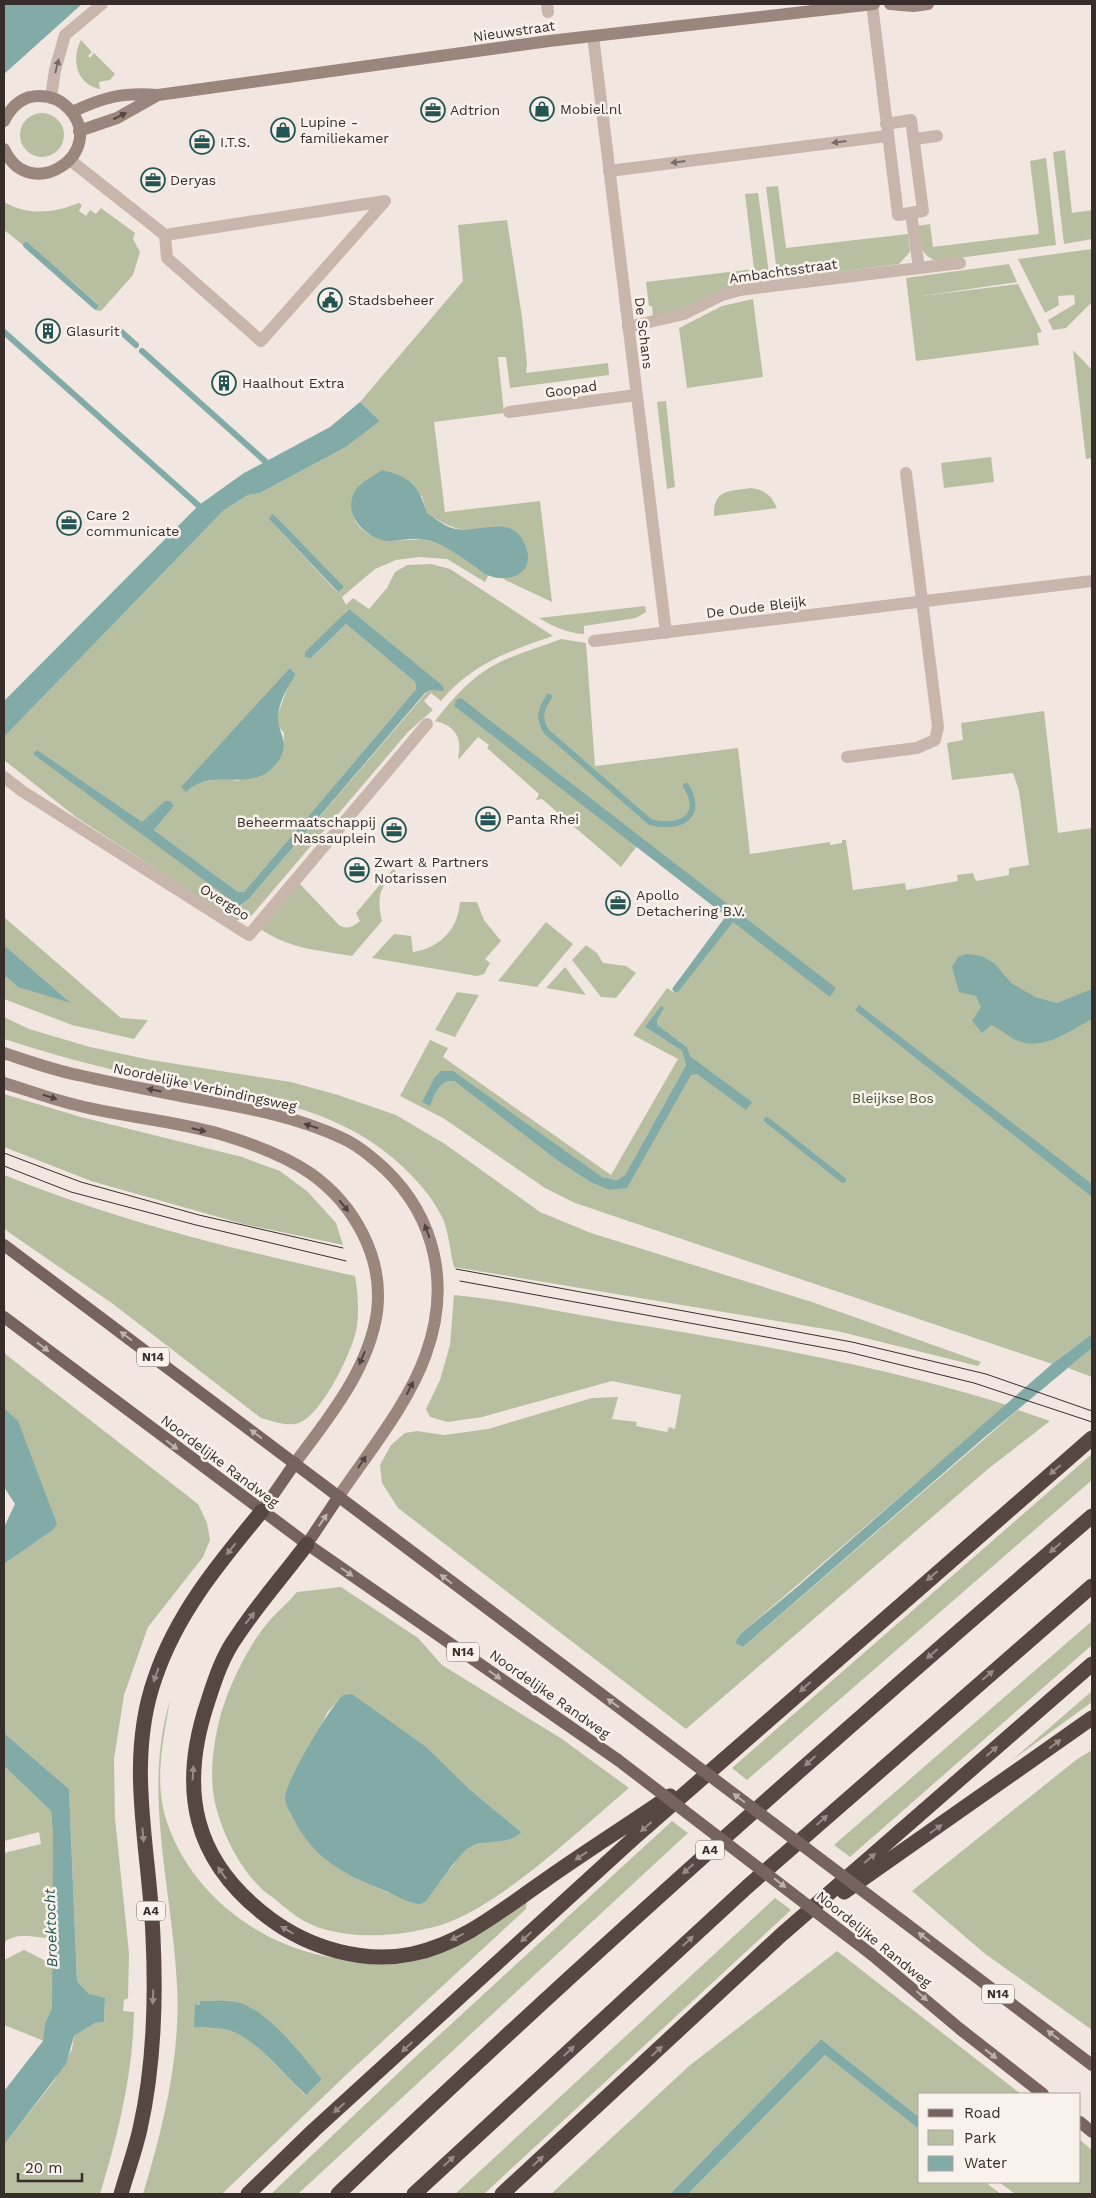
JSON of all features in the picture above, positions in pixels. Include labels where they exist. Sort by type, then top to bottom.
[{"type":"highway","points":[[248,2194],[314,2130],[722,1760],[1092,1438]]},
{"type":"highway","name":"A4","points":[[121,2194],[140,2129],[147,2087],[152,2023],[153,1935],[140,1796],[141,1745],[146,1708],[161,1660],[174,1630],[189,1604],[262,1511]]},
{"type":"highway","name":"A4","points":[[338,2194],[556,1989],[687,1870],[879,1699],[1092,1516]]},
{"type":"highway","points":[[307,1544],[236,1637],[224,1659],[203,1716],[193,1772],[194,1806],[198,1821],[212,1857],[222,1874],[233,1888],[256,1908],[281,1927],[300,1938],[322,1947],[347,1953],[395,1956],[428,1949],[457,1938],[502,1912],[542,1882],[722,1760]]},
{"type":"highway","points":[[414,2194],[747,1887],[1092,1586]]},
{"type":"highway","points":[[502,2194],[780,1936],[1092,1664]]},
{"type":"highway","points":[[780,1936],[1019,1772],[1092,1718]]},
{"type":"main road","name":"N14","points":[[4,1245],[339,1496]]},
{"type":"main road","name":"Noordelijke Randweg","points":[[4,1318],[307,1544],[618,1760],[871,1954],[960,2029],[1042,2093]]},
{"type":"main road","points":[[262,1511],[295,1463]]},
{"type":"main road","name":"Noordelijke Verbindingsweg","points":[[307,1544],[339,1496]]},
{"type":"main road","name":"Noordelijke Randweg","points":[[339,1496],[484,1608],[649,1730],[1092,2065]]},
{"type":"main road","points":[[1081,2123],[1092,2132]]},
{"type":"street","points":[[51,97],[55,70],[65,35],[102,4]]},
{"type":"street","points":[[608,171],[887,130],[911,120],[923,211],[898,214],[887,130],[873,4]]},
{"type":"street","name":"Nieuwstraat","points":[[72,112],[117,95],[135,93],[158,96],[592,36],[873,4]]},
{"type":"street","points":[[890,4],[913,6],[928,4]]},
{"type":"street","name":"De Schans","points":[[592,36],[666,633]]},
{"type":"street","points":[[4,121],[19,102],[34,96],[51,97],[63,102],[72,112],[79,131],[78,146],[70,160],[56,170],[38,174],[21,169],[5,154]]},
{"type":"street","name":"Nieuwstraat","points":[[79,131],[117,118],[158,96]]},
{"type":"street","points":[[914,139],[936,136]]},
{"type":"street","points":[[70,160],[165,235],[167,258],[261,341],[385,200],[165,235]]},
{"type":"street","points":[[911,213],[918,268]]},
{"type":"street","name":"Ambachtsstraat","points":[[628,326],[684,314],[722,295],[740,290],[960,263]]},
{"type":"street","name":"Goopad","points":[[509,412],[636,395]]},
{"type":"street","points":[[848,757],[917,748],[935,740],[938,727],[906,473]]},
{"type":"street","name":"De Oude Bleijk","points":[[594,641],[1092,581]]},
{"type":"street","name":"Overgoo","points":[[4,777],[22,791],[249,935],[427,724]]},
{"type":"street","name":"Noordelijke Verbindingsweg","points":[[4,1053],[76,1075],[271,1113],[320,1129],[343,1138],[373,1158],[401,1184],[420,1214],[434,1250],[438,1286],[435,1318],[426,1354],[409,1392],[339,1496]]},
{"type":"street","points":[[4,1083],[73,1104],[219,1134],[272,1153],[309,1172],[331,1191],[355,1220],[364,1235],[374,1260],[378,1289],[376,1313],[369,1341],[340,1401],[295,1463]]},
{"type":"green space","points":[[81,40],[92,52],[88,56],[90,58],[94,53],[115,74],[110,80],[99,82],[100,89],[86,82],[78,70],[76,55]]},
{"type":"green space","points":[[46,113],[58,119],[63,127],[63,143],[58,151],[50,156],[38,157],[26,151],[21,143],[20,131],[26,119],[34,114]]},
{"type":"green space","points":[[1065,150],[1072,213],[1092,210],[1092,239],[1064,244],[1053,152]]},
{"type":"green space","points":[[1046,158],[1056,245],[936,261],[926,255],[919,242],[917,226],[930,224],[933,247],[1039,234],[1030,161]]},
{"type":"green space","points":[[778,186],[786,248],[908,234],[910,252],[899,264],[778,280],[766,187]]},
{"type":"green space","points":[[758,193],[770,280],[737,285],[676,311],[653,316],[652,306],[649,306],[646,282],[754,269],[745,194]]},
{"type":"green space","points":[[4,202],[22,209],[41,212],[79,203],[82,205],[79,211],[86,216],[90,210],[96,214],[101,208],[135,233],[133,239],[140,252],[133,275],[101,311],[94,310],[98,304],[26,242],[23,245],[4,230]]},
{"type":"green space","points":[[507,220],[522,317],[527,364],[526,373],[608,363],[609,375],[510,388],[506,357],[498,357],[504,413],[434,422],[445,512],[540,501],[552,602],[503,579],[521,573],[495,527],[466,530],[452,527],[427,513],[422,496],[361,484],[352,505],[353,513],[360,528],[375,537],[383,539],[421,539],[431,541],[457,554],[488,576],[485,582],[447,559],[419,557],[396,560],[375,569],[342,597],[346,605],[353,598],[369,609],[387,588],[395,572],[407,565],[431,564],[450,569],[553,636],[506,653],[478,668],[465,677],[441,701],[431,693],[424,701],[433,710],[408,732],[252,915],[244,920],[234,920],[76,817],[4,760],[4,737],[224,510],[248,495],[260,493],[346,447],[380,421],[360,402],[463,281],[458,225]],"holes":[[[269,519],[343,587],[337,592]],[[348,609],[431,690],[426,693],[248,900],[240,906],[37,751],[142,823],[174,806],[154,830],[238,892],[244,892],[416,689],[415,682],[346,624],[311,658]],[[290,668],[296,674],[288,686],[278,714],[278,726],[284,733],[283,753],[238,781],[226,778],[195,783]]]},
{"type":"green space","points":[[1092,249],[1092,302],[1066,328],[1053,330],[1048,320],[1075,304],[1074,295],[1058,296],[1059,305],[1045,313],[1018,259]]},
{"type":"green space","points":[[1009,264],[1017,282],[922,296],[1018,284],[1042,332],[1037,333],[1039,345],[916,361],[906,278]]},
{"type":"green space","points":[[753,299],[763,377],[687,388],[679,328],[722,306]]},
{"type":"green space","points":[[1073,350],[1092,370],[1092,458],[1086,459]]},
{"type":"green space","points":[[666,401],[675,487],[667,489],[657,402]]},
{"type":"green space","points":[[991,457],[994,482],[944,488],[941,463]]},
{"type":"green space","points":[[751,488],[767,494],[777,508],[714,516],[714,507],[720,496],[730,491]]},
{"type":"green space","points":[[645,606],[646,612],[636,618],[584,626],[584,634],[561,629],[539,618]]},
{"type":"green space","name":"Bleijkse Bos","points":[[561,639],[586,643],[595,766],[738,748],[750,854],[830,842],[830,845],[842,843],[842,840],[846,840],[853,890],[905,883],[906,890],[958,881],[957,875],[973,873],[976,881],[1009,875],[1009,868],[1029,865],[1019,791],[1013,773],[952,780],[947,743],[963,740],[961,723],[1044,711],[1058,833],[1092,828],[1092,1334],[1052,1364],[575,1203],[545,1188],[443,1118],[400,1096],[430,1040],[448,1048],[443,1057],[611,1175],[678,1059],[633,1035],[667,988],[675,993],[678,992],[736,911],[454,706],[637,846],[621,867],[542,799],[536,800],[539,794],[487,748],[489,745],[478,737],[459,759],[459,744],[456,733],[442,723],[435,721],[442,712],[464,688],[489,668],[513,656]],"holes":[[[645,1027],[678,1040],[687,1047],[691,1057],[624,1188],[609,1190],[590,1182],[558,1161],[454,1081],[441,1085],[430,1105],[441,1071],[602,1177],[617,1180],[625,1175],[686,1065],[682,1051]]]},
{"type":"green space","points":[[393,869],[398,873],[386,882],[381,894],[382,921],[352,956],[292,945],[259,928],[299,883],[339,925],[347,928],[352,926],[360,921],[356,913]]},
{"type":"green space","points":[[460,902],[477,902],[484,920],[501,941],[485,959],[490,963],[484,974],[477,976],[372,958],[394,934],[411,936],[413,952],[423,950],[439,942],[446,936],[456,921]]},
{"type":"green space","points":[[4,917],[121,1018],[148,1020],[134,1039],[72,1025],[4,999],[4,979],[7,977],[70,1002],[4,945]]},
{"type":"green space","points":[[546,922],[573,944],[537,987],[498,981]]},
{"type":"green space","points":[[586,945],[597,953],[603,963],[626,966],[636,973],[616,998],[601,997],[572,960]]},
{"type":"green space","points":[[565,967],[586,995],[546,988]]},
{"type":"green space","points":[[457,992],[479,995],[455,1037],[435,1030]]},
{"type":"green space","points":[[4,1017],[29,1029],[90,1047],[151,1060],[291,1082],[338,1095],[396,1115],[445,1144],[540,1212],[591,1233],[812,1302],[981,1362],[978,1366],[837,1331],[454,1267],[443,1219],[420,1184],[382,1150],[352,1131],[320,1116],[287,1105],[252,1096],[110,1069],[4,1039]]},
{"type":"green space","points":[[4,1094],[81,1117],[242,1157],[280,1171],[308,1192],[336,1223],[343,1245],[243,1224],[91,1181],[4,1147]]},
{"type":"green space","points":[[4,1175],[90,1207],[177,1233],[355,1276],[358,1307],[355,1336],[336,1380],[327,1395],[308,1417],[299,1423],[285,1424],[261,1418],[113,1304],[4,1229]]},
{"type":"green space","points":[[454,1295],[514,1303],[812,1356],[910,1378],[1007,1405],[740,1634],[735,1643],[743,1647],[1018,1410],[1050,1421],[988,1469],[686,1729],[398,1508],[382,1483],[380,1465],[391,1445],[405,1433],[417,1431],[444,1435],[488,1429],[592,1398],[618,1397],[612,1419],[637,1422],[636,1426],[667,1432],[669,1427],[675,1429],[681,1395],[612,1381],[482,1417],[448,1422],[430,1417],[426,1409],[440,1380],[450,1345]]},
{"type":"green space","points":[[1092,1348],[1092,1377],[1068,1368]]},
{"type":"green space","points":[[4,1353],[198,1504],[207,1523],[210,1540],[203,1557],[148,1627],[124,1695],[114,1759],[115,1818],[129,1953],[128,1998],[124,2000],[123,2011],[134,2012],[133,2035],[128,2081],[113,2149],[100,2194],[4,2194],[4,2145],[54,2081],[72,2049],[74,2036],[95,2023],[104,2022],[105,1999],[89,1994],[77,1981],[69,1789],[4,1733],[4,1564],[53,1530],[4,1409]]},
{"type":"green space","points":[[1092,1454],[1092,1480],[747,1780],[732,1768]]},
{"type":"green space","points":[[341,1587],[418,1638],[442,1665],[562,1739],[629,1788],[564,1845],[514,1884],[465,1915],[441,1925],[396,1934],[365,1935],[335,1932],[314,1926],[302,1920],[262,1889],[242,1865],[228,1841],[218,1815],[212,1780],[217,1729],[222,1710],[236,1675],[248,1651],[262,1630],[297,1592]],"holes":[[[343,1695],[468,1788],[521,1832],[469,1847],[460,1854],[452,1867],[415,1903],[362,1881],[330,1862],[304,1836],[285,1798],[327,1713]]]},
{"type":"green space","points":[[1092,1621],[1092,1645],[850,1857],[834,1845]]},
{"type":"green space","points":[[1092,1691],[1092,1702],[1011,1761]]},
{"type":"green space","points":[[170,1700],[161,1756],[161,1798],[164,1812],[176,1843],[192,1871],[214,1896],[239,1918],[267,1935],[297,1949],[329,1957],[392,1961],[401,1959],[527,1902],[526,1909],[346,2075],[222,2194],[143,2194],[164,2117],[169,2091],[178,2012],[174,1950],[159,1806],[159,1771],[162,1735]],"holes":[[[200,2001],[250,2007],[266,2019],[322,2079],[305,2095],[263,2052],[237,2033],[216,2028],[195,2027],[195,2004],[200,2005]]]},
{"type":"green space","points":[[1092,1750],[1092,2030],[984,1953],[912,1891],[1076,1760]]},
{"type":"green space","points":[[4,1766],[51,1811],[54,1939],[21,1936],[9,1939],[4,1943],[4,1853],[41,1844],[39,1832],[4,1841]]},
{"type":"green space","points":[[672,1821],[688,1833],[298,2194],[271,2194],[412,2060]]},
{"type":"green space","points":[[775,1898],[791,1910],[484,2194],[455,2194]]},
{"type":"green space","points":[[24,1950],[54,1965],[52,2008],[45,2023],[44,2041],[4,2025],[4,1960]]},
{"type":"green space","points":[[837,1951],[1020,2093],[918,2093],[918,2116],[821,2039],[670,2194],[551,2194],[689,2066]]},
{"type":"green space","points":[[825,2055],[918,2128],[918,2183],[986,2183],[1001,2194],[688,2194]]},
{"type":"green space","points":[[1081,2141],[1092,2150],[1092,2194],[1015,2194],[1000,2183],[1081,2183]]},
{"type":"water","points":[[4,4],[82,4],[4,74]]},
{"type":"water","points":[[360,402],[380,421],[346,447],[260,493],[248,495],[224,510],[4,737],[4,701],[199,505],[244,473],[330,427]]},
{"type":"water","points":[[382,470],[400,476],[412,484],[421,495],[427,513],[449,527],[466,530],[501,527],[509,528],[516,532],[523,540],[528,555],[528,562],[525,568],[516,576],[496,578],[486,574],[455,553],[427,540],[387,541],[367,533],[356,521],[351,507],[352,499],[360,485]]},
{"type":"water","points":[[272,514],[344,587],[338,592],[269,519]]},
{"type":"water","points":[[349,609],[443,686],[444,691],[431,690],[425,693],[248,900],[239,906],[33,754],[37,750],[142,822],[165,801],[170,801],[174,806],[154,830],[238,892],[244,892],[416,689],[415,682],[346,624],[311,658],[305,657],[305,652]]},
{"type":"water","points":[[290,668],[296,674],[280,705],[278,722],[284,748],[279,760],[269,771],[258,777],[209,781],[197,784],[186,792],[181,787]]},
{"type":"water","points":[[461,698],[836,988],[830,997],[733,922],[678,992],[675,993],[672,989],[726,916],[454,706],[456,700]]},
{"type":"water","points":[[4,945],[71,1003],[18,987],[7,977],[4,979]]},
{"type":"water","points":[[966,954],[982,956],[995,964],[1011,983],[1035,997],[1057,1003],[1092,989],[1092,1019],[1057,1038],[1038,1043],[1015,1040],[991,1025],[982,1033],[972,1021],[981,1007],[976,996],[959,992],[952,967],[958,957]]},
{"type":"water","points":[[859,1005],[1092,1184],[1092,1197],[855,1010]]},
{"type":"water","points":[[661,1006],[664,1008],[657,1020],[657,1025],[687,1047],[691,1057],[752,1102],[746,1110],[697,1074],[691,1075],[627,1188],[609,1190],[590,1182],[558,1161],[454,1081],[441,1085],[430,1106],[422,1102],[435,1077],[441,1071],[453,1071],[602,1177],[617,1180],[625,1175],[686,1065],[682,1051],[645,1027]]},
{"type":"water","points":[[1092,1334],[1092,1348],[986,1436],[743,1647],[735,1643],[740,1634],[796,1588],[1052,1364]]},
{"type":"water","points":[[5,1409],[18,1421],[57,1524],[53,1530],[4,1564],[4,1524],[15,1504],[4,1487]]},
{"type":"water","points":[[352,1694],[426,1747],[468,1788],[521,1832],[511,1839],[482,1843],[470,1847],[454,1863],[426,1901],[420,1904],[404,1900],[357,1879],[331,1864],[310,1844],[300,1831],[288,1809],[285,1798],[287,1789],[300,1762],[337,1702],[343,1695]]},
{"type":"water","points":[[4,1733],[69,1789],[77,1981],[89,1994],[105,1998],[104,2022],[95,2023],[74,2036],[66,2064],[4,2145],[4,2091],[43,2041],[45,2023],[52,2008],[53,1835],[51,1811],[4,1766]]},
{"type":"water","points":[[200,2001],[236,2002],[260,2013],[283,2034],[322,2079],[306,2095],[245,2038],[226,2030],[194,2027],[195,2004],[200,2005]]},
{"type":"water","points":[[821,2039],[918,2116],[918,2128],[825,2055],[688,2194],[670,2194]]},
{"type":"waterway","points":[[26,245],[95,306]]},
{"type":"waterway","points":[[117,328],[136,345]]},
{"type":"waterway","points":[[4,332],[199,506]]},
{"type":"waterway","points":[[142,351],[266,462]]},
{"type":"waterway","points":[[549,697],[541,714],[542,723],[547,732],[650,822],[671,824],[686,819],[691,813],[692,806],[691,797],[686,786]]},
{"type":"waterway","points":[[767,1120],[843,1180]]},
{"type":"tram line","points":[[4,1153],[81,1182],[199,1215],[343,1248]]},
{"type":"tram line","points":[[4,1166],[71,1192],[196,1225],[346,1261]]},
{"type":"tram line","points":[[456,1269],[852,1342],[986,1374],[1092,1411]]},
{"type":"tram line","points":[[460,1281],[848,1352],[974,1383],[1092,1422]]},
{"type":"place","name":"Mobiel.nl","points":[[542,109]]},
{"type":"place","name":"Adtrion","points":[[433,110]]},
{"type":"place","name":"Lupine - familiekamer","points":[[283,130]]},
{"type":"place","name":"I.T.S.","points":[[202,142]]},
{"type":"place","name":"Deryas","points":[[153,180]]},
{"type":"place","name":"Stadsbeheer","points":[[330,300]]},
{"type":"place","name":"Glasurit","points":[[48,331]]},
{"type":"place","name":"Haalhout Extra","points":[[224,383]]},
{"type":"place","name":"Care 2 communicate","points":[[69,523]]},
{"type":"place","name":"Panta Rhei","points":[[488,819]]},
{"type":"place","name":"Beheermaatschappij Nassauplein","points":[[394,830]]},
{"type":"place","name":"Zwart & Partners Notarissen","points":[[357,870]]},
{"type":"place","name":"Apollo Detachering B.V.","points":[[618,903]]},
{"type":"water label","name":"Broektocht","points":[[51,1928]]}]
